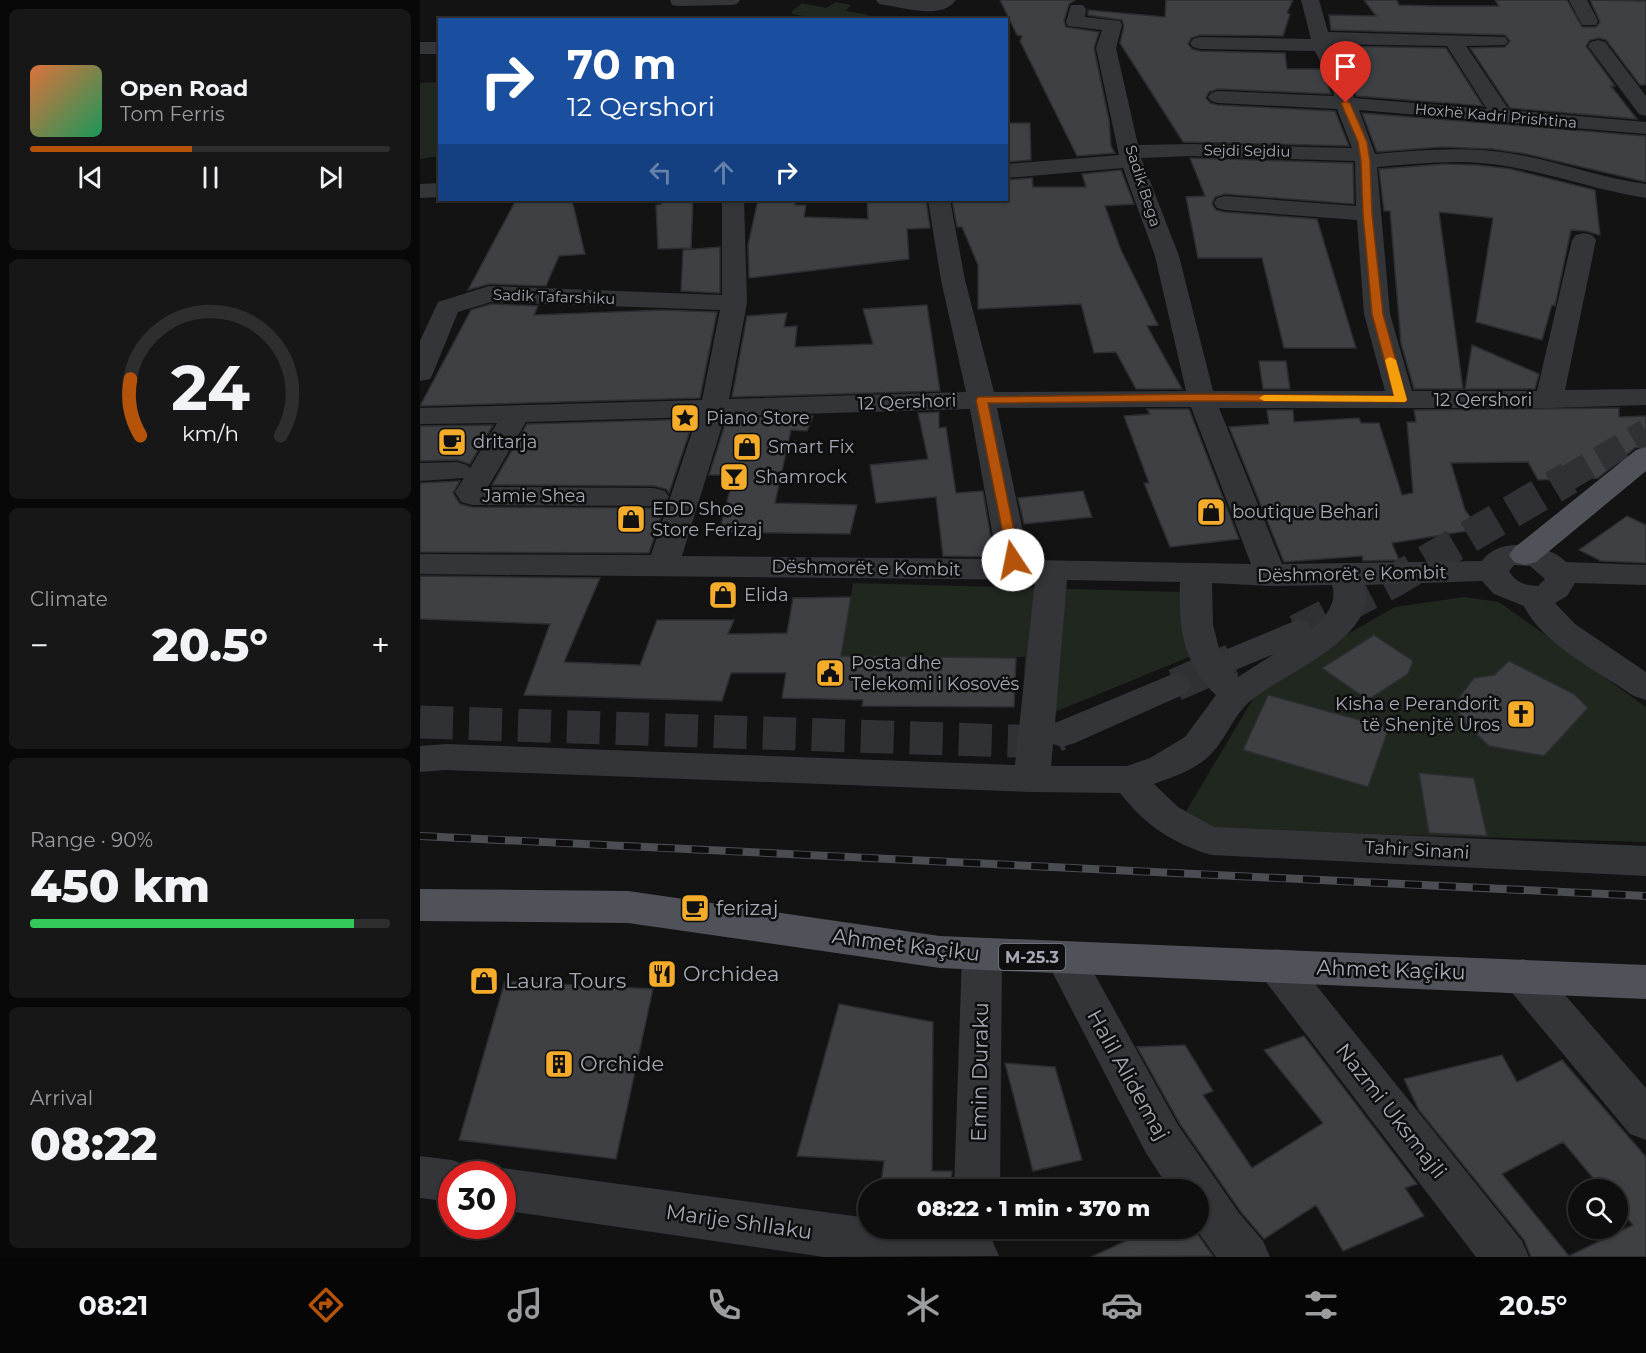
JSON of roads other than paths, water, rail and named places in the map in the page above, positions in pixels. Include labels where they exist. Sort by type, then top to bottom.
[{"type":"main road","points":[[1525,555],[1646,456]]},
{"type":"main road","name":"Ahmet Kaçiku","points":[[420,905],[628,908],[940,952],[1646,982]]},
{"type":"street","points":[[678,1],[731,0]]},
{"type":"street","points":[[885,0],[935,6],[946,0]]},
{"type":"street","points":[[1310,0],[1321,41],[1342,85],[1346,103],[1362,142],[1377,314],[1401,400]]},
{"type":"street","points":[[1578,0],[1589,21]]},
{"type":"street","points":[[678,1],[690,18]]},
{"type":"street","name":"Sadik Bega","points":[[1077,9],[1075,22],[1113,25],[1106,48],[1131,156],[1167,256],[1201,397],[1271,576]]},
{"type":"street","points":[[1453,41],[1503,117]]},
{"type":"street","points":[[1200,43],[1498,42]]},
{"type":"street","points":[[1598,46],[1646,110]]},
{"type":"street","points":[[420,48],[438,48]]},
{"type":"street","name":"Hoxhë Kadri Prishtina","points":[[1218,97],[1346,103],[1646,128]]},
{"type":"street","name":"Sejdi Sejdiu","points":[[1008,171],[1191,150],[1365,158],[1491,157],[1617,188],[1646,191]]},
{"type":"street","points":[[420,191],[438,190]]},
{"type":"street","points":[[663,565],[714,408],[734,303],[733,201]]},
{"type":"street","points":[[939,201],[953,280],[982,400],[1013,560]]},
{"type":"street","points":[[1225,203],[1368,214]]},
{"type":"street","points":[[1549,400],[1584,240]]},
{"type":"street","name":"Sadik Tafarshiku","points":[[420,373],[447,307],[489,294],[734,303]]},
{"type":"street","name":"12 Qershori","points":[[420,416],[982,400],[1201,397],[1549,400],[1646,397]]},
{"type":"street","name":"Jamie Shea","points":[[516,415],[470,492],[472,496],[654,496]]},
{"type":"street","points":[[420,472],[457,471]]},
{"type":"street","points":[[1525,555],[1545,561],[1558,572],[1561,579],[1554,591],[1535,596],[1520,594],[1506,588],[1496,580],[1493,571],[1502,558],[1525,555]]},
{"type":"street","name":"Dëshmorët e Kombit","points":[[420,564],[1052,570],[1271,576],[1493,571]]},
{"type":"street","points":[[1032,779],[1052,570]]},
{"type":"street","points":[[1558,572],[1646,575]]},
{"type":"street","points":[[1196,573],[1196,630],[1205,660],[1222,683],[1236,694]]},
{"type":"street","points":[[420,759],[446,757],[1098,781],[1129,779],[1163,767],[1198,746],[1236,694],[1315,644],[1343,619],[1351,593],[1346,575]]},
{"type":"street","points":[[1535,596],[1544,614],[1563,632],[1646,688]]},
{"type":"street","points":[[1232,660],[1297,631]]},
{"type":"street","points":[[1062,734],[1175,685]]},
{"type":"street","name":"Tahir Sinani","points":[[1129,779],[1157,813],[1189,833],[1212,841],[1646,861]]},
{"type":"street","name":"Emin Duraku","points":[[977,1179],[982,954]]},
{"type":"street","name":"Halil Alidemaj","points":[[1065,958],[1162,1139],[1189,1179]]},
{"type":"street","name":"Nazmi Uksmajli","points":[[1277,966],[1505,1257]]},
{"type":"street","points":[[1522,976],[1646,1120]]},
{"type":"street","points":[[420,1177],[438,1179]]},
{"type":"street","name":"Marije Shllaku","points":[[516,1191],[976,1247]]},
{"type":"street","points":[[1209,1210],[1246,1257]]},
{"type":"tunnel","points":[[1566,479],[1646,432]]},
{"type":"tunnel","points":[[1297,631],[1395,580],[1569,478]]},
{"type":"tunnel","points":[[1175,685],[1232,660]]},
{"type":"tunnel","points":[[420,722],[1011,741],[1042,741],[1060,734]]},
{"type":"railway","points":[[420,836],[1646,896]]},
{"type":"place","name":"Piano Store","points":[[685,418]]},
{"type":"place","name":"dritarja","points":[[452,442]]},
{"type":"place","name":"Smart Fix","points":[[747,447]]},
{"type":"place","name":"Shamrock","points":[[734,477]]},
{"type":"place","name":"boutique Behari","points":[[1211,512]]},
{"type":"place","name":"EDD Shoe Store Ferizaj","points":[[631,519]]},
{"type":"place","name":"Elida","points":[[723,595]]},
{"type":"place","name":"Posta dhe Telekomi i Kosovës","points":[[830,673]]},
{"type":"place","name":"Kisha e Perandorit të Shenjtë Uros","points":[[1521,714]]},
{"type":"place","name":"ferizaj","points":[[695,908]]},
{"type":"place","name":"Orchidea","points":[[662,974]]},
{"type":"place","name":"Laura Tours","points":[[484,981]]},
{"type":"place","name":"Orchide","points":[[559,1064]]}]
